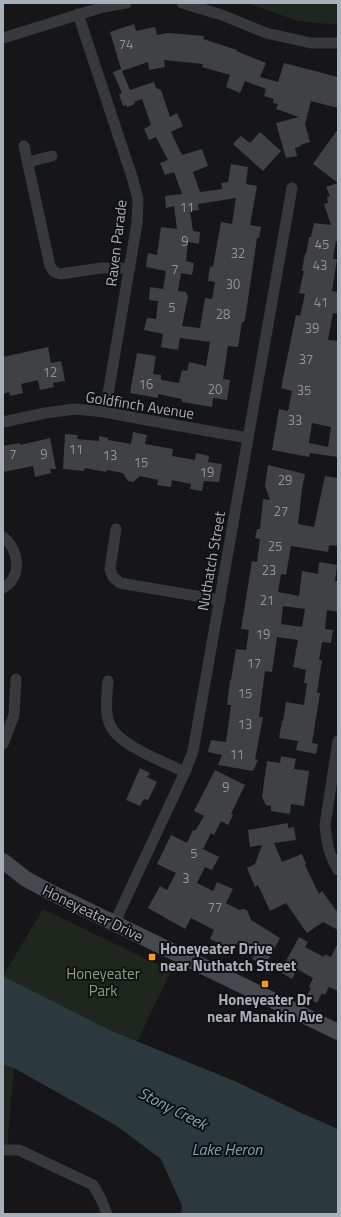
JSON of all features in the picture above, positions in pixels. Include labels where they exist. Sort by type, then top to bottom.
[{"type":"street","points":[[3,38],[78,14],[103,7],[126,3]]},
{"type":"street","points":[[182,3],[222,15],[266,33],[311,43],[338,43]]},
{"type":"street","name":"Raven Parade","points":[[78,14],[138,199],[137,223],[105,412]]},
{"type":"street","points":[[24,146],[52,271],[61,274],[101,268],[130,268]]},
{"type":"street","points":[[28,162],[52,156]]},
{"type":"street","name":"Nuthatch Street","points":[[114,924],[185,772],[193,751],[292,188]]},
{"type":"street","name":"Goldfinch Avenue","points":[[3,422],[75,409],[105,412],[248,438]]},
{"type":"street","points":[[116,529],[110,569],[113,577],[120,583],[220,600]]},
{"type":"street","points":[[3,537],[8,541],[16,558],[15,575],[11,582],[3,588]]},
{"type":"street","points":[[3,744],[14,715],[16,679]]},
{"type":"street","points":[[108,681],[106,703],[111,727],[114,732],[130,745],[185,772]]},
{"type":"street","points":[[338,741],[325,825],[329,852],[338,870]]},
{"type":"street","name":"Honeyeater Drive","points":[[3,861],[35,885],[338,1032]]},
{"type":"street","points":[[3,1150],[19,1150],[93,1185],[107,1214]]},
{"type":"green space","points":[[247,3],[338,3],[338,25],[298,21]]},
{"type":"green space","name":"Honeyeater Park","points":[[43,909],[171,971],[137,1042],[3,976]]},
{"type":"green space","points":[[3,1065],[14,1068],[8,1144],[3,1145]]},
{"type":"water","name":"Lake Heron","points":[[3,976],[114,1032],[237,1082],[338,1129],[338,1214],[181,1214],[182,1206],[161,1159],[117,1126],[14,1068],[3,1065]]},
{"type":"building","points":[[134,24],[136,31],[155,27],[157,35],[168,33],[204,36],[203,39],[237,50],[236,51],[266,63],[260,77],[278,82],[284,63],[338,77],[338,108],[311,101],[305,124],[310,142],[295,148],[297,156],[286,158],[276,123],[299,117],[276,109],[278,104],[273,103],[274,99],[264,96],[266,89],[245,81],[240,93],[226,87],[230,75],[202,67],[203,64],[164,60],[165,67],[149,70],[148,62],[122,71],[130,90],[154,82],[156,88],[161,90],[170,117],[177,113],[183,126],[171,132],[182,155],[202,149],[208,166],[193,172],[200,192],[222,189],[221,183],[228,182],[231,164],[248,167],[246,184],[257,186],[250,225],[261,227],[259,238],[257,238],[246,313],[244,322],[242,322],[238,347],[228,346],[223,379],[230,380],[227,400],[213,398],[212,407],[182,402],[182,399],[158,394],[158,398],[130,393],[137,353],[156,356],[153,374],[161,375],[161,380],[179,383],[182,370],[187,371],[189,362],[206,366],[210,342],[180,338],[178,350],[161,347],[163,334],[144,330],[147,318],[156,319],[158,301],[149,300],[150,287],[163,289],[166,271],[146,267],[148,253],[157,255],[161,227],[177,229],[174,206],[166,208],[165,196],[182,194],[174,172],[165,175],[160,163],[168,160],[156,137],[149,140],[144,129],[151,125],[142,99],[127,107],[126,105],[123,106],[119,94],[122,93],[113,72],[121,69],[110,32]],"holes":[[[236,198],[232,224],[221,222],[213,267],[210,266],[208,281],[215,282],[212,299],[205,298],[200,328],[182,326],[188,297],[186,292],[178,291],[181,273],[192,275],[194,263],[186,261],[188,242],[199,244],[200,232],[193,231],[190,211],[199,210],[198,204]]]},
{"type":"building","points":[[338,129],[338,183],[313,164]]},
{"type":"building","points":[[260,132],[281,151],[263,171],[233,144],[241,136],[250,143]]},
{"type":"building","points":[[338,183],[338,241],[336,241],[333,259],[337,259],[332,291],[338,292],[338,314],[333,313],[328,340],[338,341],[338,457],[310,453],[309,457],[272,450],[279,409],[288,411],[292,391],[281,388],[296,315],[300,316],[305,294],[299,293],[309,237],[311,237],[314,223],[331,225],[324,204],[328,203],[327,197],[330,196],[326,187]],"holes":[[[312,423],[331,427],[328,447],[309,443]]]},
{"type":"building","points":[[48,347],[51,363],[61,361],[65,381],[53,383],[54,387],[40,390],[38,380],[21,384],[23,393],[10,396],[9,392],[3,394],[3,357]]},
{"type":"building","points":[[133,432],[147,435],[145,444],[173,449],[172,456],[195,460],[196,453],[209,456],[208,462],[222,464],[219,482],[204,481],[202,491],[190,489],[191,484],[172,480],[171,487],[157,485],[158,480],[140,476],[133,482],[128,481],[123,473],[107,470],[106,472],[85,468],[84,471],[63,469],[65,434],[78,435],[77,439],[99,441],[99,436],[108,438],[108,440],[131,444]]},
{"type":"building","points":[[50,438],[56,469],[50,469],[51,473],[35,477],[33,466],[3,472],[3,446],[20,443],[20,445]]},
{"type":"building","points":[[268,465],[305,474],[298,524],[314,527],[325,476],[338,478],[338,546],[329,545],[328,552],[291,546],[286,575],[281,574],[278,592],[299,596],[302,571],[318,574],[319,562],[337,565],[335,581],[338,581],[338,612],[327,610],[325,629],[333,630],[331,643],[322,642],[319,660],[322,660],[317,693],[320,693],[312,743],[318,744],[316,754],[296,750],[298,741],[279,738],[286,702],[304,705],[307,683],[304,683],[306,670],[293,667],[298,640],[277,637],[272,672],[265,671],[259,717],[263,717],[255,759],[258,760],[253,771],[218,765],[222,755],[208,752],[211,740],[226,742],[231,705],[227,705],[236,649],[246,650],[249,630],[241,629],[252,561],[257,562],[260,539],[255,538],[257,529],[260,529],[263,499],[270,500],[265,486]],"holes":[[[283,606],[305,609],[302,627],[281,624]]]},
{"type":"building","points":[[281,756],[296,759],[294,769],[309,771],[304,806],[291,804],[290,814],[271,811],[271,806],[266,805],[262,797],[267,761],[280,763]]},
{"type":"building","points":[[140,768],[150,773],[147,777],[157,782],[148,800],[144,799],[140,806],[126,800]]},
{"type":"building","points":[[215,770],[245,785],[231,814],[233,815],[228,825],[221,821],[214,835],[211,833],[203,849],[219,857],[212,870],[205,867],[197,883],[213,891],[217,882],[233,889],[226,903],[239,910],[247,910],[251,920],[280,938],[265,966],[252,959],[256,952],[238,942],[234,951],[210,939],[214,930],[191,918],[185,929],[148,908],[160,886],[167,890],[176,873],[157,864],[171,835],[187,843],[193,830],[195,831],[204,816],[194,811]]},
{"type":"building","points":[[288,823],[288,828],[294,827],[296,840],[274,843],[282,862],[302,854],[306,864],[305,865],[319,894],[322,891],[338,913],[338,930],[323,922],[307,933],[286,903],[270,911],[258,885],[255,887],[247,868],[255,864],[262,845],[250,847],[248,830]]},
{"type":"building","points":[[299,937],[308,942],[305,947],[324,957],[325,954],[331,957],[338,943],[338,991],[329,987],[325,995],[322,993],[317,1003],[306,997],[311,988],[309,987],[313,978],[297,969],[292,979],[280,972]]},
{"type":"place","name":"Honeyeater Drive near Nuthatch Street","points":[[152,957]]},
{"type":"place","name":"Honeyeater Dr near Manakin Ave","points":[[265,984]]},
{"type":"water label","name":"Stony Creek","points":[[173,1108]]}]
